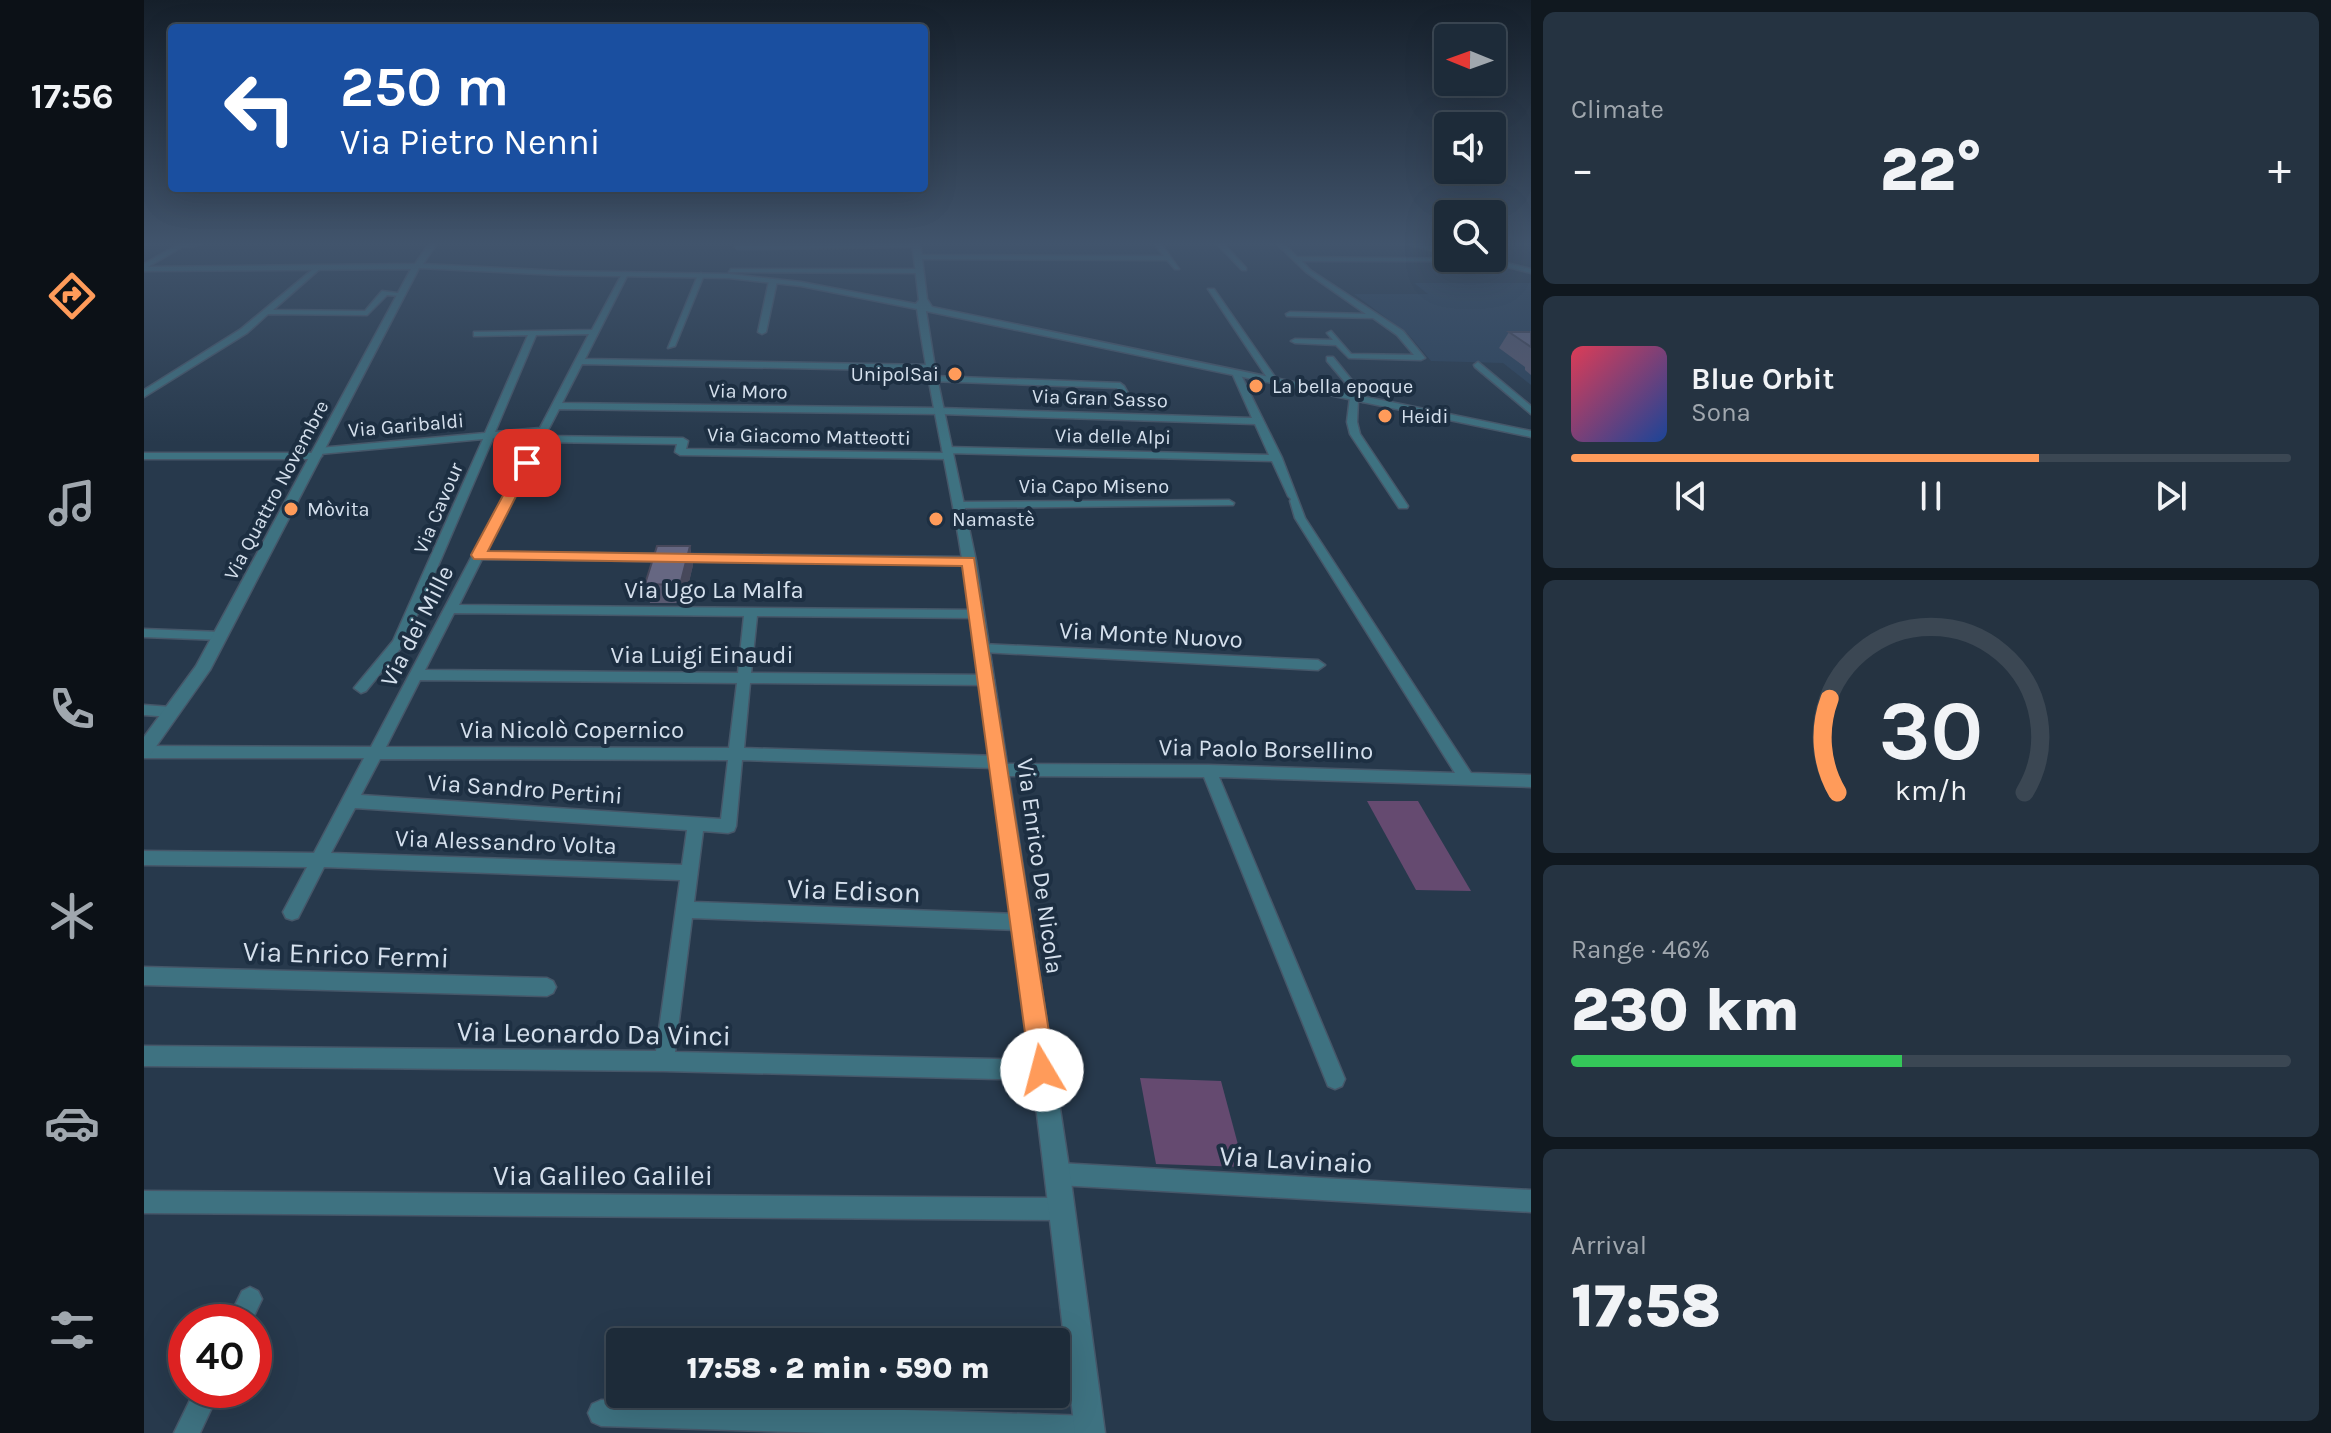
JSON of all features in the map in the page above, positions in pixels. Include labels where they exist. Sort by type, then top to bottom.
[{"type":"street","points":[[147,390],[244,331],[271,309]]},
{"type":"street","points":[[267,312],[367,313],[371,309]]},
{"type":"street","name":"Via Quattro Novembre","points":[[144,751],[221,636],[393,309]]},
{"type":"street","name":"Via dei Mille","points":[[292,912],[606,309]]},
{"type":"street","points":[[671,346],[687,309]]},
{"type":"street","points":[[762,332],[767,309]]},
{"type":"street","name":"Via Enrico De Nicola","points":[[922,309],[931,374],[969,561],[987,680],[1058,1174],[1090,1431]]},
{"type":"street","points":[[939,309],[1531,434]]},
{"type":"street","points":[[1223,309],[1273,380]]},
{"type":"street","points":[[1331,333],[1349,356],[1421,358],[1400,333],[1364,309]]},
{"type":"street","points":[[1290,314],[1374,316]]},
{"type":"street","points":[[477,334],[594,332]]},
{"type":"street","name":"Via Cavour","points":[[361,688],[399,643],[533,333]]},
{"type":"street","points":[[1295,341],[1339,343]]},
{"type":"street","points":[[1330,359],[1358,398],[1352,422],[1355,434],[1403,506]]},
{"type":"street","points":[[579,361],[931,374],[1120,386],[1129,404]]},
{"type":"street","points":[[1478,365],[1531,411]]},
{"type":"street","points":[[1236,373],[1277,458],[1300,518],[1466,778]]},
{"type":"street","name":"Via Moro","points":[[556,406],[940,411]]},
{"type":"street","name":"Via Gran Sasso","points":[[940,411],[1259,421]]},
{"type":"street","name":"Via Garibaldi","points":[[144,456],[318,454],[489,435],[541,435]]},
{"type":"street","name":"Via Giacomo Matteotti","points":[[541,435],[683,441],[680,452],[948,453]]},
{"type":"street","name":"Via delle Alpi","points":[[948,453],[1277,458]]},
{"type":"street","points":[[144,470],[157,456]]},
{"type":"street","name":"Via Capo Miseno","points":[[959,505],[1229,503]]},
{"type":"street","points":[[479,555],[969,561]]},
{"type":"street","name":"Via Ugo La Malfa","points":[[451,609],[977,614]]},
{"type":"street","points":[[736,754],[751,612]]},
{"type":"street","points":[[144,633],[221,636]]},
{"type":"street","name":"Via Monte Nuovo","points":[[982,648],[1318,665]]},
{"type":"street","name":"Via Luigi Einaudi","points":[[416,675],[987,680]]},
{"type":"street","points":[[144,710],[171,712]]},
{"type":"street","name":"Via Nicolò Copernico","points":[[144,751],[736,754],[999,766]]},
{"type":"street","name":"Via Sandro Pertini","points":[[351,801],[728,826],[736,754]]},
{"type":"street","name":"Via Paolo Borsellino","points":[[999,766],[1531,781]]},
{"type":"street","points":[[1209,771],[1335,1079]]},
{"type":"street","points":[[664,1061],[696,825]]},
{"type":"street","name":"Via Alessandro Volta","points":[[144,858],[320,860],[690,873]]},
{"type":"street","name":"Via Edison","points":[[686,910],[1021,922]]},
{"type":"street","name":"Via Enrico Fermi","points":[[144,976],[547,987]]},
{"type":"street","name":"Via Leonardo Da Vinci","points":[[144,1056],[664,1061],[1042,1070]]},
{"type":"street","name":"Via Lavinaio","points":[[1058,1174],[1531,1201]]},
{"type":"street","name":"Via Galileo Galilei","points":[[144,1202],[1062,1209]]},
{"type":"street","points":[[248,1304],[250,1299]]},
{"type":"street","points":[[187,1433],[199,1408]]},
{"type":"street","points":[[601,1413],[1090,1431]]},
{"type":"shaded area","points":[[1374,309],[1531,309],[1531,385],[1503,363],[1431,361],[1408,334]]},
{"type":"shaded area","points":[[1367,801],[1418,801],[1471,891],[1416,890]]},
{"type":"shaded area","points":[[1140,1078],[1221,1081],[1244,1167],[1156,1164]]},
{"type":"building","points":[[1509,332],[1531,332],[1531,347]]},
{"type":"building","points":[[657,546],[690,546],[680,585],[645,584]]},
{"type":"place","name":"UnipolSai","points":[[955,374]]},
{"type":"place","name":"La bella epoque","points":[[1256,386]]},
{"type":"place","name":"Heidi","points":[[1385,416]]},
{"type":"place","name":"Mòvita","points":[[291,509]]},
{"type":"place","name":"Namastè","points":[[936,519]]},
{"type":"route","points":[[527,463],[479,555],[969,561],[1042,1070]]}]
